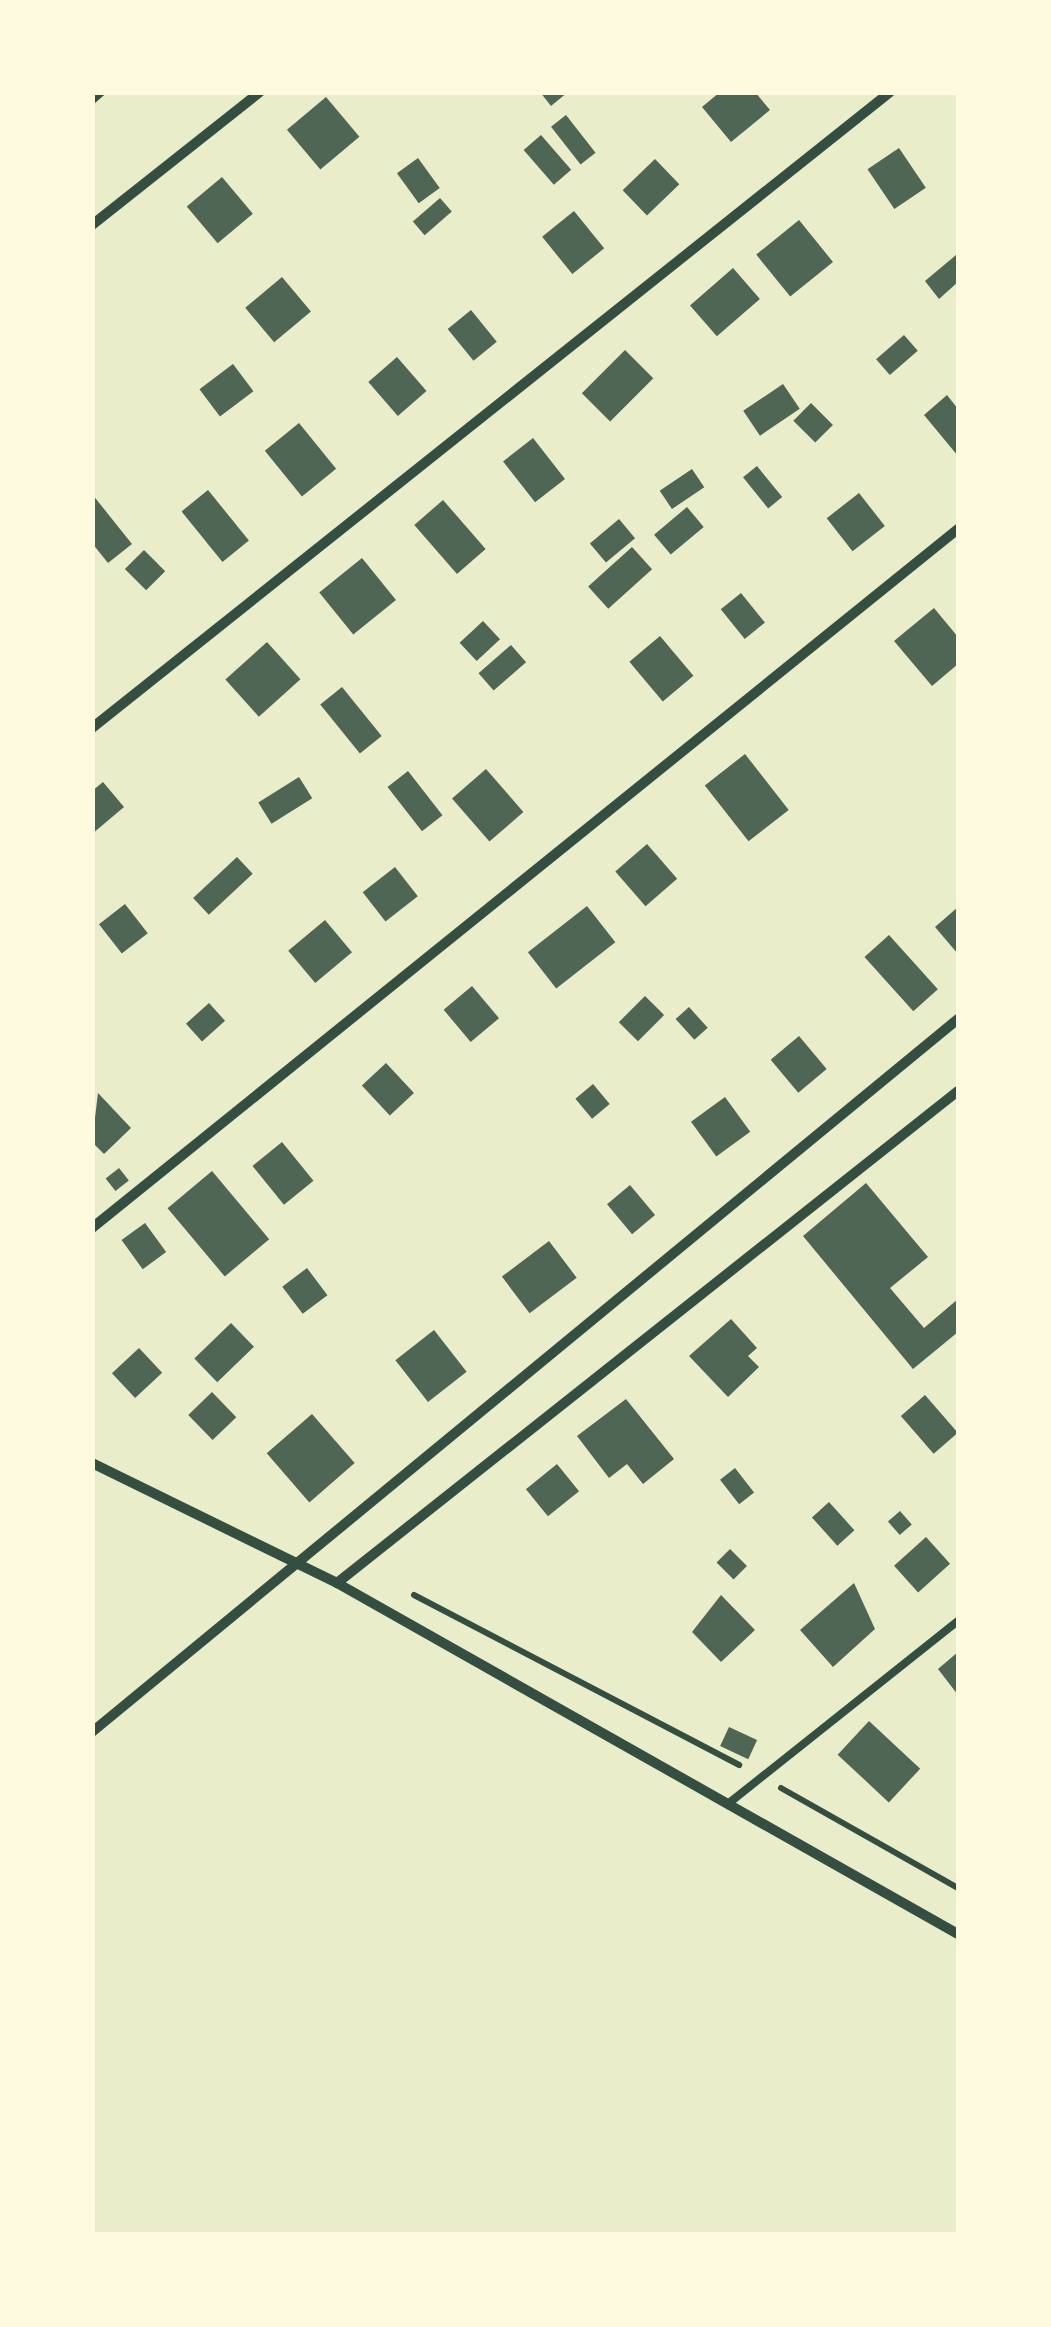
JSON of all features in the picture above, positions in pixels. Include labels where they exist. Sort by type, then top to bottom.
[{"type":"street","points":[[92,99],[100,92]]},
{"type":"street","points":[[92,225],[260,92]]},
{"type":"street","points":[[92,728],[890,92]]},
{"type":"street","points":[[92,1228],[958,529]]},
{"type":"street","points":[[92,1732],[300,1566],[958,1019]]},
{"type":"street","points":[[337,1583],[958,1090]]},
{"type":"street","points":[[92,1463],[337,1583],[958,1934]]},
{"type":"lane","points":[[730,1803],[958,1621]]},
{"type":"path","points":[[358,1566],[762,1777],[958,1888]]},
{"type":"building","points":[[540,92],[568,92],[551,106]]},
{"type":"building","points":[[720,92],[755,92],[770,110],[731,142],[702,107]]},
{"type":"building","points":[[326,97],[359,137],[320,170],[287,130]]},
{"type":"building","points":[[566,115],[596,153],[581,165],[551,127]]},
{"type":"building","points":[[541,135],[571,170],[554,185],[524,150]]},
{"type":"building","points":[[899,148],[926,188],[894,209],[867,169]]},
{"type":"building","points":[[418,158],[440,188],[419,203],[397,173]]},
{"type":"building","points":[[655,159],[679,184],[647,215],[623,190]]},
{"type":"building","points":[[222,177],[253,214],[218,243],[187,207]]},
{"type":"building","points":[[440,198],[452,212],[425,235],[413,222]]},
{"type":"building","points":[[574,211],[604,248],[572,274],[542,237]]},
{"type":"building","points":[[799,220],[833,262],[790,297],[756,255]]},
{"type":"building","points":[[956,255],[958,282],[939,299],[925,281]]},
{"type":"building","points":[[733,268],[760,299],[717,336],[690,305]]},
{"type":"building","points":[[282,277],[311,311],[274,342],[245,308]]},
{"type":"building","points":[[471,310],[497,342],[473,361],[448,329]]},
{"type":"building","points":[[904,335],[918,351],[890,375],[876,359]]},
{"type":"building","points":[[625,350],[653,378],[610,421],[582,393]]},
{"type":"building","points":[[397,357],[427,391],[398,416],[368,382]]},
{"type":"building","points":[[233,364],[253,391],[220,416],[199,389]]},
{"type":"building","points":[[783,384],[800,409],[760,436],[743,411]]},
{"type":"building","points":[[947,395],[958,409],[958,456],[924,415]]},
{"type":"building","points":[[811,403],[833,425],[815,443],[793,421]]},
{"type":"building","points":[[299,423],[336,469],[302,497],[265,451]]},
{"type":"building","points":[[533,438],[565,479],[535,502],[503,461]]},
{"type":"building","points":[[757,466],[782,497],[768,508],[743,477]]},
{"type":"building","points":[[692,469],[704,487],[672,509],[660,491]]},
{"type":"building","points":[[208,490],[249,541],[222,562],[182,511]]},
{"type":"building","points":[[859,493],[885,526],[853,551],[827,518]]},
{"type":"building","points":[[92,494],[132,544],[108,563],[92,543]]},
{"type":"building","points":[[443,500],[486,549],[457,574],[414,525]]},
{"type":"building","points":[[687,507],[704,527],[671,555],[654,535]]},
{"type":"building","points":[[619,519],[635,538],[606,563],[590,543]]},
{"type":"building","points":[[632,547],[652,569],[608,609],[588,586]]},
{"type":"building","points":[[144,550],[165,571],[146,590],[125,569]]},
{"type":"building","points":[[362,558],[396,600],[353,635],[319,593]]},
{"type":"building","points":[[741,593],[765,623],[745,639],[721,609]]},
{"type":"building","points":[[934,608],[958,637],[958,664],[932,686],[894,641]]},
{"type":"building","points":[[483,621],[500,639],[477,661],[460,643]]},
{"type":"building","points":[[660,636],[693,676],[663,702],[629,662]]},
{"type":"building","points":[[267,642],[300,679],[259,717],[225,679]]},
{"type":"building","points":[[511,645],[526,662],[494,691],[479,673]]},
{"type":"building","points":[[342,687],[382,736],[360,754],[320,705]]},
{"type":"building","points":[[745,754],[789,810],[749,841],[705,785]]},
{"type":"building","points":[[486,769],[523,812],[489,842],[452,799]]},
{"type":"building","points":[[408,771],[442,815],[422,831],[388,787]]},
{"type":"building","points":[[299,777],[312,798],[272,824],[258,802]]},
{"type":"building","points":[[103,782],[124,807],[92,834],[92,791]]},
{"type":"building","points":[[647,844],[677,879],[645,906],[615,872]]},
{"type":"building","points":[[237,857],[253,874],[209,915],[193,898]]},
{"type":"building","points":[[395,867],[418,896],[385,921],[363,892]]},
{"type":"building","points":[[125,904],[148,933],[122,953],[99,924]]},
{"type":"building","points":[[587,906],[615,942],[556,988],[528,952]]},
{"type":"building","points":[[958,907],[958,954],[935,927]]},
{"type":"building","points":[[325,920],[352,952],[315,983],[288,951]]},
{"type":"building","points":[[889,935],[938,989],[913,1011],[864,957]]},
{"type":"building","points":[[472,986],[499,1018],[471,1042],[444,1010]]},
{"type":"building","points":[[645,996],[664,1015],[638,1041],[619,1022]]},
{"type":"building","points":[[209,1003],[225,1021],[202,1042],[186,1024]]},
{"type":"building","points":[[689,1007],[708,1028],[694,1040],[676,1019]]},
{"type":"building","points":[[799,1036],[827,1069],[798,1093],[771,1060]]},
{"type":"building","points":[[386,1063],[414,1093],[390,1115],[362,1086]]},
{"type":"building","points":[[593,1084],[610,1104],[592,1119],[575,1099]]},
{"type":"building","points":[[98,1093],[131,1128],[104,1154],[92,1142]]},
{"type":"building","points":[[725,1097],[750,1132],[716,1156],[691,1122]]},
{"type":"building","points":[[282,1142],[313,1181],[284,1205],[252,1166]]},
{"type":"building","points":[[119,1168],[129,1181],[115,1191],[106,1178]]},
{"type":"building","points":[[212,1171],[269,1239],[225,1276],[168,1208]]},
{"type":"building","points":[[866,1183],[928,1257],[890,1288],[924,1328],[958,1299],[958,1332],[913,1369],[803,1236]]},
{"type":"building","points":[[630,1185],[655,1215],[632,1234],[607,1204]]},
{"type":"building","points":[[145,1223],[166,1252],[143,1269],[122,1240]]},
{"type":"building","points":[[549,1241],[577,1278],[530,1313],[502,1277]]},
{"type":"building","points":[[307,1268],[327,1295],[303,1314],[282,1287]]},
{"type":"building","points":[[731,1319],[757,1348],[748,1356],[759,1367],[728,1397],[689,1356]]},
{"type":"building","points":[[231,1323],[254,1347],[217,1382],[194,1358]]},
{"type":"building","points":[[434,1330],[467,1372],[428,1402],[395,1360]]},
{"type":"building","points":[[139,1348],[162,1373],[135,1398],[112,1373]]},
{"type":"building","points":[[212,1392],[236,1417],[213,1440],[188,1415]]},
{"type":"building","points":[[925,1395],[958,1433],[934,1454],[901,1416]]},
{"type":"building","points":[[626,1399],[674,1459],[643,1484],[627,1464],[609,1478],[577,1436]]},
{"type":"building","points":[[312,1414],[355,1463],[309,1502],[267,1453]]},
{"type":"building","points":[[557,1464],[579,1491],[548,1516],[526,1489]]},
{"type":"building","points":[[735,1468],[754,1492],[739,1504],[720,1480]]},
{"type":"building","points":[[829,1502],[854,1530],[837,1546],[812,1517]]},
{"type":"building","points":[[900,1511],[912,1525],[900,1535],[888,1521]]},
{"type":"building","points":[[926,1537],[950,1564],[918,1593],[894,1566]]},
{"type":"building","points":[[730,1549],[747,1566],[734,1579],[717,1562]]},
{"type":"building","points":[[854,1583],[875,1629],[833,1667],[800,1630]]},
{"type":"building","points":[[721,1595],[755,1630],[721,1662],[692,1632]]},
{"type":"building","points":[[958,1652],[958,1695],[938,1669]]},
{"type":"building","points":[[869,1721],[920,1769],[889,1802],[838,1755]]},
{"type":"building","points":[[729,1727],[757,1740],[748,1759],[720,1746]]}]
